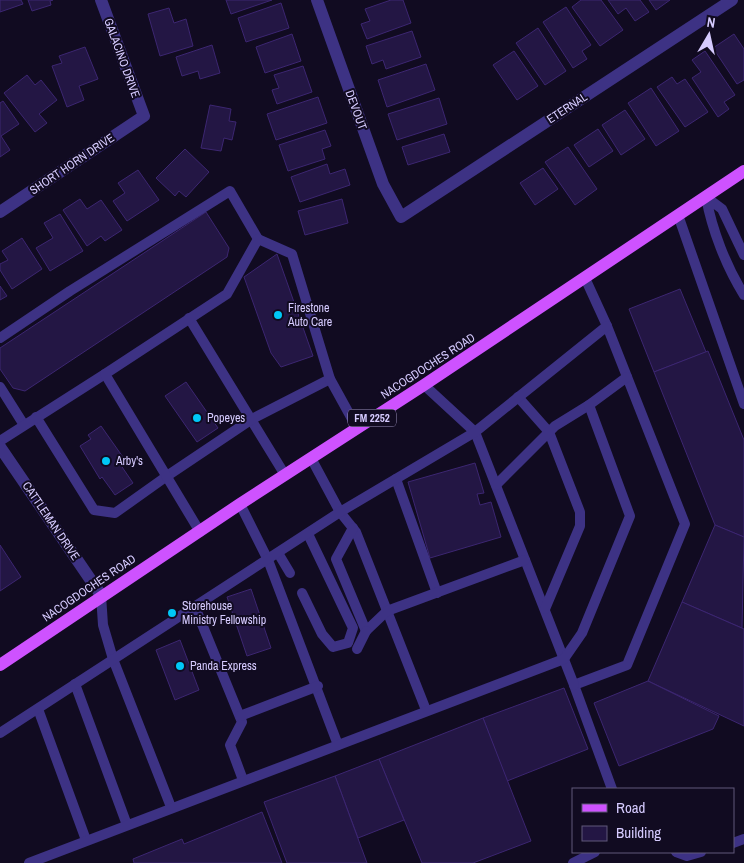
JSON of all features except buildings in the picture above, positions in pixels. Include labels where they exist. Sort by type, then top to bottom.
[{"type":"main road","name":"NACOGDOCHES ROAD","points":[[0,665],[101,595],[424,385],[744,171]]},
{"type":"street","name":"GALACINO DRIVE","points":[[101,0],[144,116]]},
{"type":"street","name":"DEVOUT","points":[[317,0],[383,184],[401,216]]},
{"type":"street","name":"ETERNAL","points":[[401,216],[732,0]]},
{"type":"street","name":"SHORT HORN DRIVE","points":[[0,212],[144,116]]},
{"type":"street","name":"CATTLEMAN DRIVE","points":[[0,447],[101,595]]},
{"type":"lane","points":[[0,338],[70,291],[230,191],[258,238],[292,254],[330,379],[357,428]]},
{"type":"lane","points":[[706,197],[722,209],[744,255]]},
{"type":"lane","points":[[706,197],[709,216],[735,281],[744,295]]},
{"type":"lane","points":[[678,215],[744,404]]},
{"type":"lane","points":[[0,441],[227,294],[258,238]]},
{"type":"lane","points":[[574,685],[627,665],[685,524],[607,326],[585,278]]},
{"type":"lane","points":[[189,318],[285,475]]},
{"type":"lane","points":[[0,733],[340,512],[475,432],[607,326]]},
{"type":"lane","points":[[105,374],[200,532]]},
{"type":"lane","points":[[496,485],[555,426],[589,405],[627,376]]},
{"type":"lane","points":[[36,417],[94,510],[115,513],[252,419],[330,379]]},
{"type":"lane","points":[[424,385],[475,432],[564,658],[612,788]]},
{"type":"lane","points":[[0,387],[24,425]]},
{"type":"lane","points":[[518,397],[549,432],[580,512],[580,526],[545,609]]},
{"type":"lane","points":[[29,863],[564,658],[582,633],[630,516],[589,405]]},
{"type":"lane","points":[[311,458],[340,512],[353,528],[388,611],[426,710]]},
{"type":"lane","points":[[396,479],[437,593]]},
{"type":"lane","points":[[240,504],[268,560],[318,686],[338,745]]},
{"type":"lane","points":[[353,528],[336,559],[366,631]]},
{"type":"lane","points":[[302,593],[322,634],[333,648],[348,643],[353,628],[308,534]]},
{"type":"lane","points":[[278,553],[290,573]]},
{"type":"lane","points":[[357,650],[366,631],[388,611],[525,560]]},
{"type":"lane","points":[[101,595],[103,625],[113,658],[171,807]]},
{"type":"lane","points":[[195,607],[242,722],[230,745],[243,780]]},
{"type":"lane","points":[[75,684],[127,824]]},
{"type":"lane","points":[[240,716],[318,686]]},
{"type":"lane","points":[[38,709],[86,840]]},
{"type":"lane","points":[[574,863],[593,853]]},
{"type":"lane","points":[[678,853],[686,856],[697,853]]},
{"type":"place","name":"Firestone Auto Care","points":[[278,315]]},
{"type":"place","name":"Popeyes","points":[[197,418]]},
{"type":"place","name":"Arby's","points":[[106,461]]},
{"type":"place","name":"Storehouse Ministry Fellowship","points":[[172,613]]},
{"type":"place","name":"Panda Express","points":[[180,666]]}]
